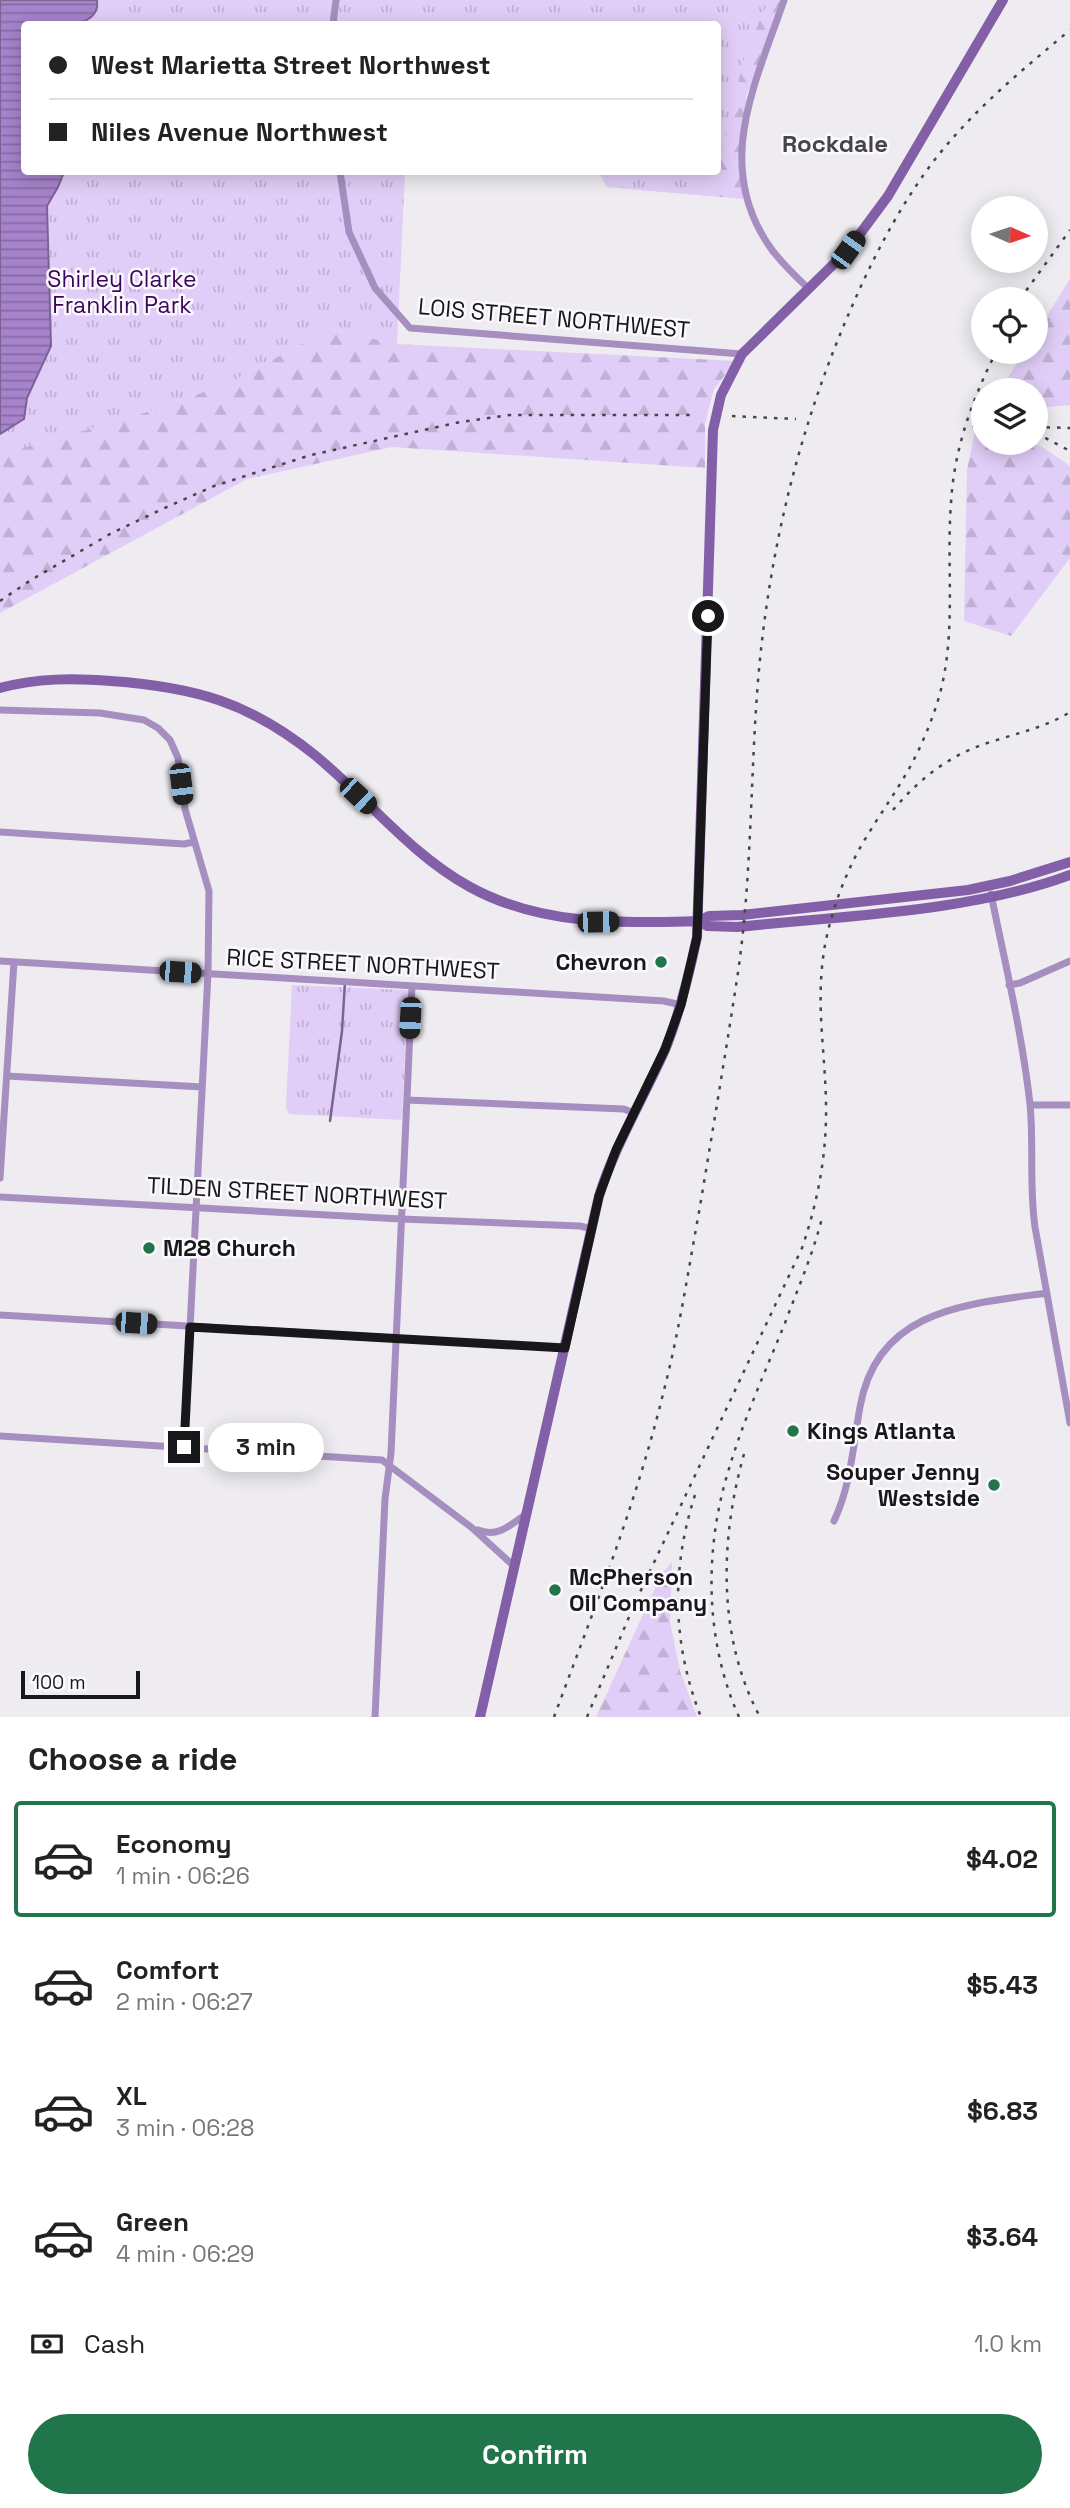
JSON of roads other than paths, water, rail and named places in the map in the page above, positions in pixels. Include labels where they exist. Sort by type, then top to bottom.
[{"type":"street","points":[[333,21],[336,0]]},
{"type":"street","points":[[784,0],[746,115],[741,162],[750,209],[761,232],[785,265],[809,289]]},
{"type":"street","points":[[480,1717],[607,1172],[665,1049],[689,976],[698,921],[713,430],[721,395],[742,354],[848,250],[887,197],[1003,0]]},
{"type":"street","name":"LOIS STREET NORTHWEST","points":[[340,175],[349,232],[375,288],[410,328],[742,354]]},
{"type":"street","points":[[0,688],[36,681],[83,679],[162,685],[222,701],[278,728],[312,753],[431,862],[470,887],[512,906],[572,920],[698,921],[707,926],[742,915],[1035,887],[1070,875]]},
{"type":"street","points":[[0,710],[122,715],[145,720],[170,740],[178,758],[184,809],[209,891],[208,974],[184,1447]]},
{"type":"street","points":[[0,832],[184,844],[194,842]]},
{"type":"street","points":[[719,921],[737,927],[862,914],[991,891],[1070,862]]},
{"type":"street","points":[[991,891],[1025,1063],[1033,1139],[1033,1212],[1070,1423]]},
{"type":"street","name":"RICE STREET NORTHWEST","points":[[0,961],[664,1001],[681,1005]]},
{"type":"street","points":[[0,1178],[3,1085],[7,1076],[14,961]]},
{"type":"street","points":[[1009,985],[1020,983],[1070,961]]},
{"type":"street","points":[[374,1717],[396,1339],[412,986]]},
{"type":"street","points":[[7,1076],[202,1087]]},
{"type":"street","points":[[407,1100],[625,1110],[634,1113]]},
{"type":"street","points":[[1030,1105],[1070,1105]]},
{"type":"street","name":"TILDEN STREET NORTHWEST","points":[[0,1197],[580,1226],[592,1229]]},
{"type":"street","points":[[834,1521],[847,1486],[864,1388],[887,1346],[912,1325],[939,1312],[1047,1293]]},
{"type":"street","points":[[0,1315],[565,1348]]},
{"type":"street","points":[[0,1436],[382,1460],[471,1527],[515,1567]]},
{"type":"street","points":[[471,1527],[484,1532],[503,1530],[527,1513]]},
{"type":"waterway","points":[[330,1121],[342,1031],[345,982]]},
{"type":"railway","points":[[554,1717],[614,1555],[641,1473],[679,1324],[737,979],[748,868],[755,718],[763,637],[776,549],[796,463],[823,379],[859,291],[880,246],[919,182],[948,143],[981,109],[1015,76],[1070,30]]},
{"type":"railway","points":[[1029,287],[1070,230]]},
{"type":"railway","points":[[587,1717],[634,1605],[802,1248],[808,1230],[817,1195],[825,1141],[821,986],[827,935],[838,897],[854,859],[912,763],[939,697],[948,649],[950,527],[956,463],[972,407],[990,364]]},
{"type":"railway","points":[[0,601],[110,534],[158,511],[214,486],[311,455],[460,422],[510,415],[693,415]]},
{"type":"railway","points":[[732,416],[796,419]]},
{"type":"railway","points":[[1048,427],[1070,428]]},
{"type":"railway","points":[[1048,439],[1070,451]]},
{"type":"railway","points":[[893,810],[926,777],[951,759],[979,746],[1043,725],[1070,712]]},
{"type":"railway","points":[[739,1717],[728,1688],[714,1627],[712,1564],[720,1502],[747,1415],[805,1271],[822,1218]]},
{"type":"railway","points":[[744,1454],[730,1520],[727,1587],[736,1654],[760,1717]]},
{"type":"railway","points":[[695,1495],[682,1551],[678,1606],[684,1662],[701,1717]]},
{"type":"place","name":"Chevron","points":[[661,962]]},
{"type":"place","name":"M28 Church","points":[[149,1248]]},
{"type":"place","name":"Kings Atlanta","points":[[793,1431]]},
{"type":"place","name":"Souper Jenny Westside","points":[[994,1485]]},
{"type":"place","name":"McPherson Oil Company","points":[[555,1590]]},
{"type":"district","name":"Rockdale","points":[[835,143]]},
{"type":"park label","name":"Shirley Clarke Franklin Park","points":[[122,292]]}]
